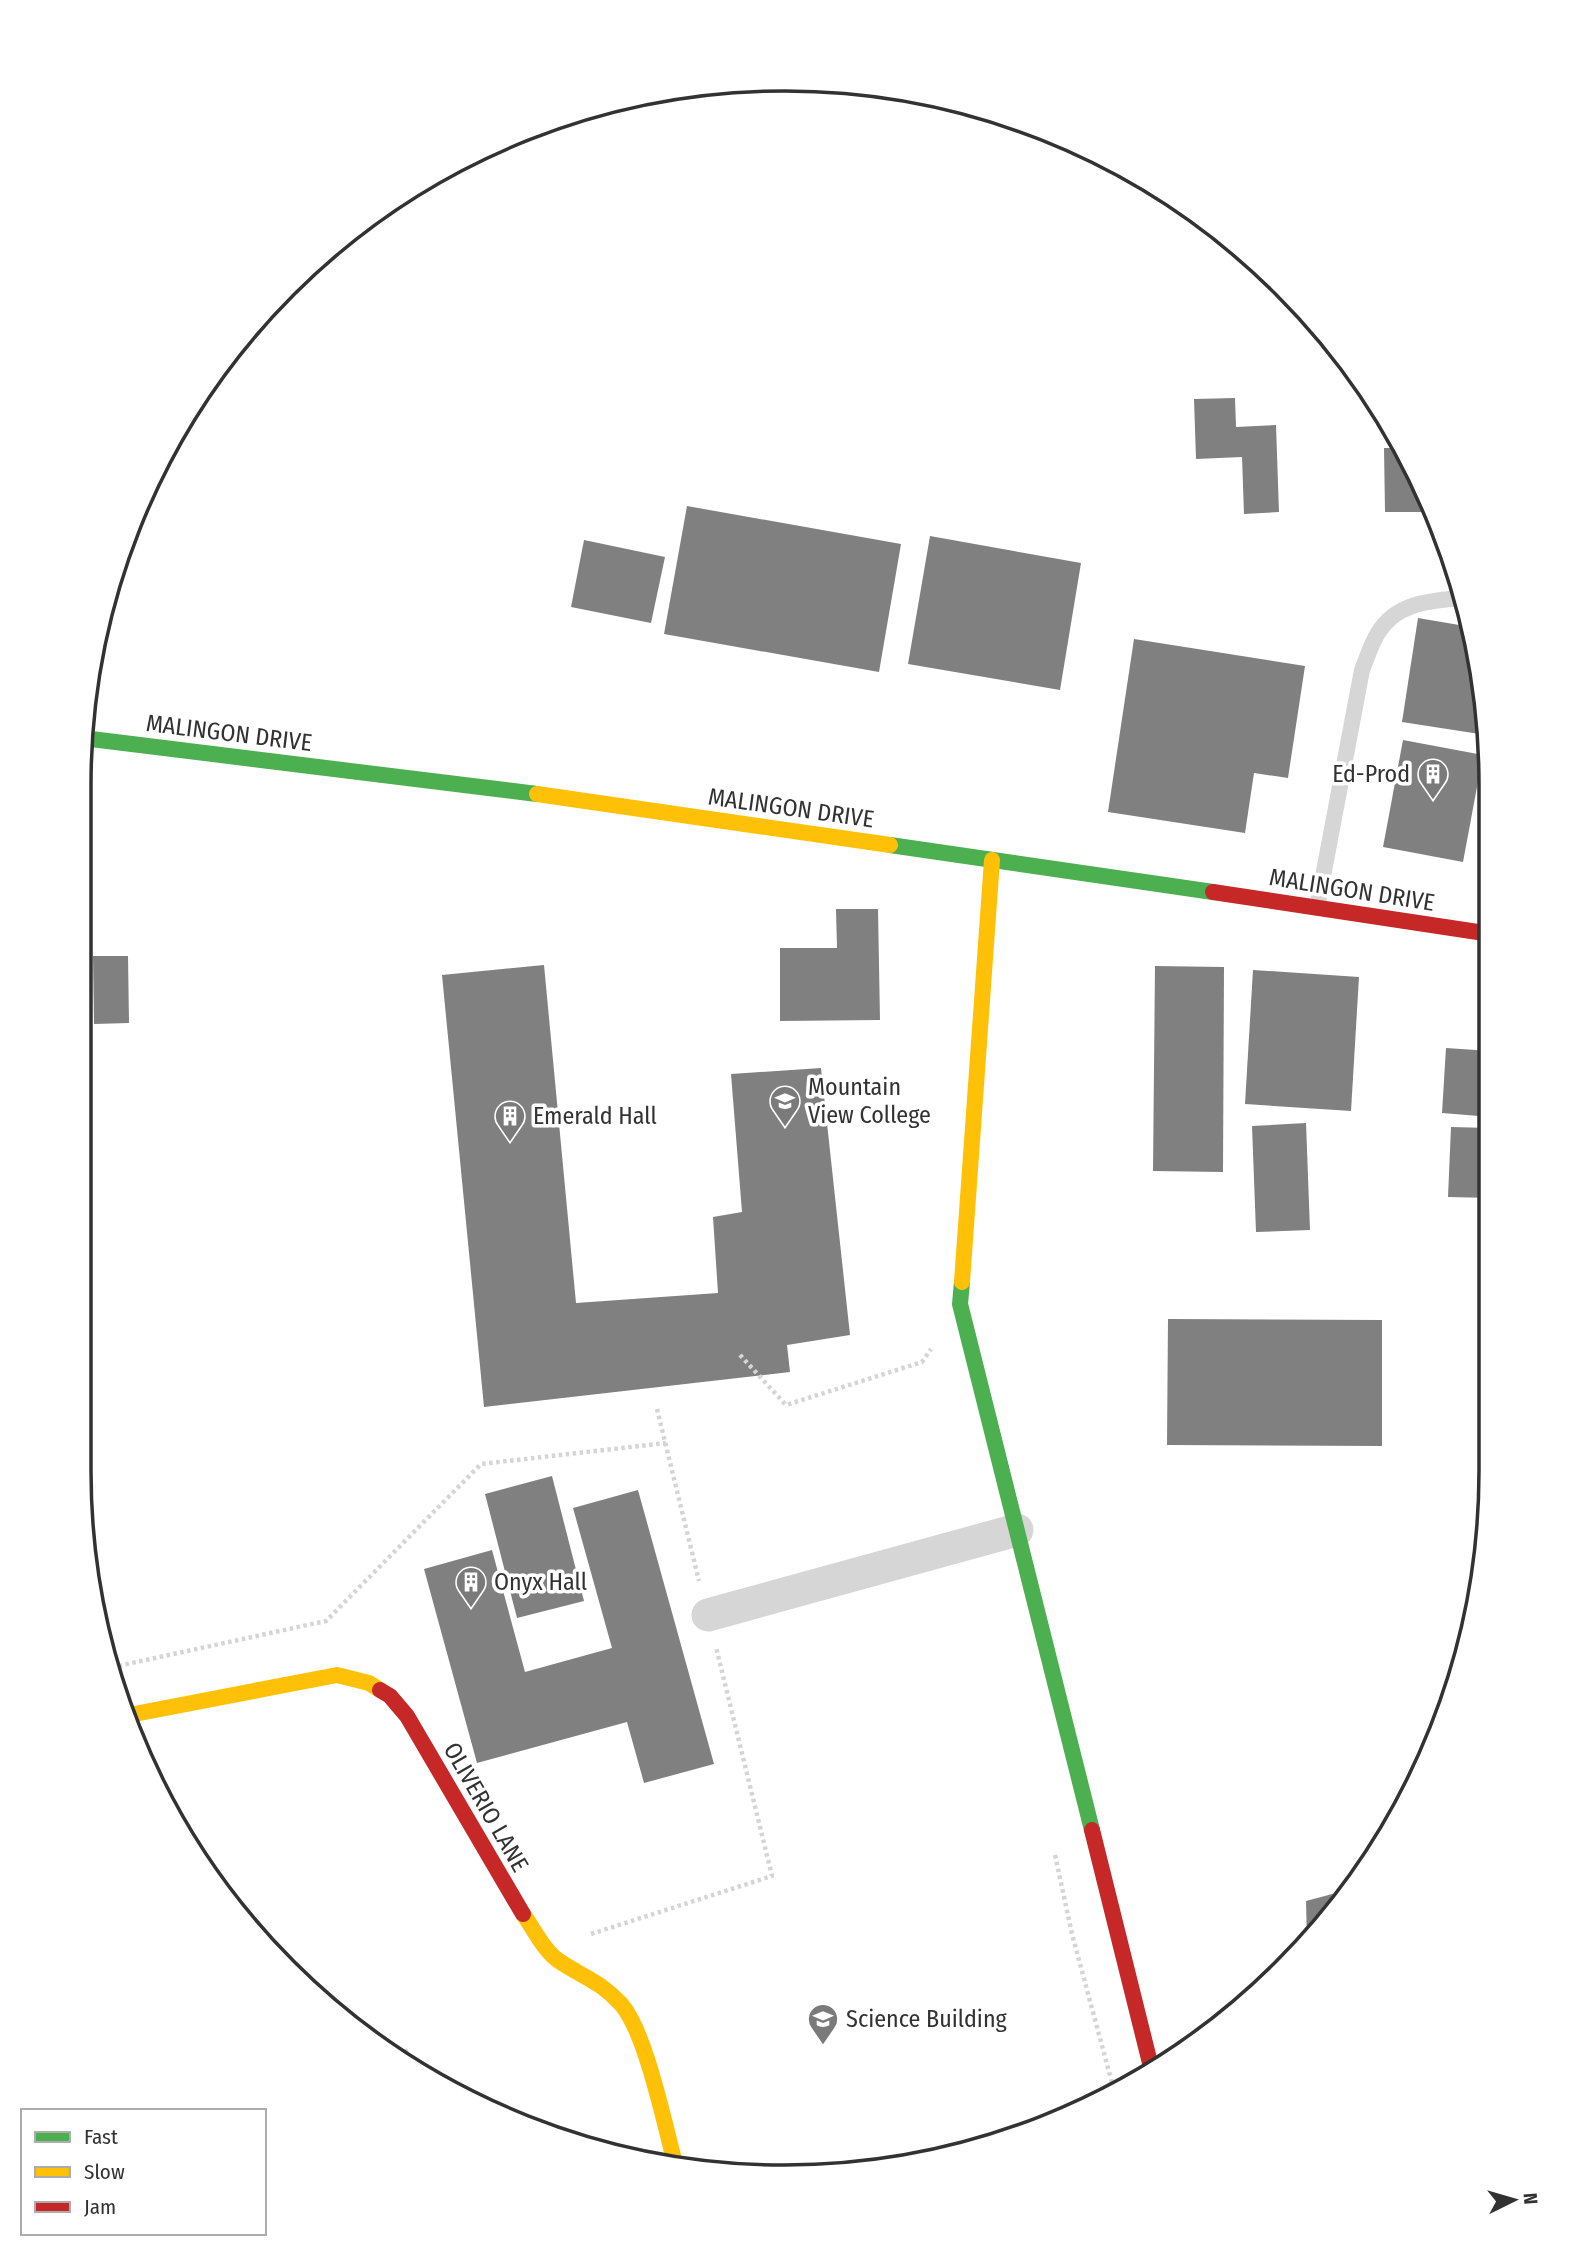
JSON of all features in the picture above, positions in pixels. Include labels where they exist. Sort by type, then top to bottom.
[{"type":"street","name":"MALINGON DRIVE","points":[[92,739],[500,789],[1479,932]]},
{"type":"street","points":[[992,860],[960,1304],[1150,2061]]},
{"type":"street","points":[[708,1615],[1017,1530]]},
{"type":"street","name":"OLIVERIO LANE","points":[[135,1713],[337,1675],[369,1683],[390,1696],[407,1716],[516,1903],[546,1948],[557,1961],[598,1982],[623,2006],[642,2044],[673,2156]]},
{"type":"lane","points":[[1317,908],[1362,670],[1378,633],[1397,612],[1420,602],[1453,599]]},
{"type":"path","points":[[740,1355],[786,1405],[922,1362],[960,1304]]},
{"type":"path","points":[[119,1665],[326,1621],[481,1464],[666,1443]]},
{"type":"path","points":[[546,1948],[772,1877]]},
{"type":"building","points":[[1235,398],[1236,427],[1276,425],[1279,512],[1244,514],[1242,457],[1196,459],[1194,399]]},
{"type":"building","points":[[1384,448],[1391,448],[1423,512],[1385,512]]},
{"type":"building","points":[[687,506],[901,544],[879,672],[664,634]]},
{"type":"building","points":[[930,536],[1081,563],[1060,690],[908,664]]},
{"type":"building","points":[[584,540],[665,557],[651,623],[571,607]]},
{"type":"building","points":[[1418,618],[1460,625],[1477,734],[1402,722]]},
{"type":"building","points":[[1134,639],[1305,666],[1288,778],[1254,773],[1245,833],[1108,812]]},
{"type":"building","name":"Ed-Prod","points":[[1403,740],[1478,754],[1479,777],[1463,862],[1383,847]]},
{"type":"building","points":[[836,909],[878,909],[880,1020],[780,1021],[780,948],[837,948]]},
{"type":"building","points":[[93,956],[128,956],[129,1023],[94,1024]]},
{"type":"building","name":"Emerald Hall","points":[[544,965],[576,1303],[718,1293],[713,1217],[742,1212],[731,1074],[821,1068],[850,1335],[787,1345],[790,1372],[484,1407],[442,975]]},
{"type":"building","points":[[1155,966],[1224,967],[1223,1172],[1153,1171]]},
{"type":"building","points":[[1253,970],[1359,977],[1351,1111],[1245,1104]]},
{"type":"building","points":[[1446,1048],[1479,1050],[1479,1116],[1442,1113]]},
{"type":"building","points":[[1306,1123],[1310,1230],[1256,1232],[1252,1126]]},
{"type":"building","points":[[1451,1127],[1479,1128],[1479,1198],[1448,1197]]},
{"type":"building","points":[[1168,1319],[1382,1320],[1382,1446],[1167,1445]]},
{"type":"building","points":[[552,1476],[584,1601],[517,1618],[485,1494]]},
{"type":"building","name":"Onyx Hall","points":[[638,1490],[714,1764],[644,1783],[627,1722],[477,1763],[424,1569],[492,1550],[525,1672],[612,1648],[573,1508]]},
{"type":"building","points":[[1336,1893],[1307,1929],[1306,1901]]},
{"type":"traffic: fast","points":[[92,739],[537,794]]},
{"type":"traffic: fast","points":[[890,845],[1213,892]]},
{"type":"traffic: fast","points":[[962,1282],[960,1304],[1092,1830]]},
{"type":"traffic: slow","points":[[537,794],[890,845]]},
{"type":"traffic: slow","points":[[962,1282],[992,860]]},
{"type":"traffic: slow","points":[[135,1714],[337,1675],[369,1683],[380,1690]]},
{"type":"traffic: slow","points":[[523,1914],[554,1957],[606,1990],[630,2017],[646,2057],[673,2156]]},
{"type":"traffic: jam","points":[[1213,892],[1479,932]]},
{"type":"traffic: jam","points":[[380,1690],[390,1696],[407,1716],[523,1914]]},
{"type":"traffic: jam","points":[[1092,1830],[1150,2061]]},
{"type":"place","name":"Ed-Prod","points":[[1433,801]]},
{"type":"place","name":"Mountain View College","points":[[785,1128]]},
{"type":"place","name":"Emerald Hall","points":[[510,1143]]},
{"type":"place","name":"Onyx Hall","points":[[471,1609]]},
{"type":"place","name":"Science Building","points":[[823,2046]]}]
